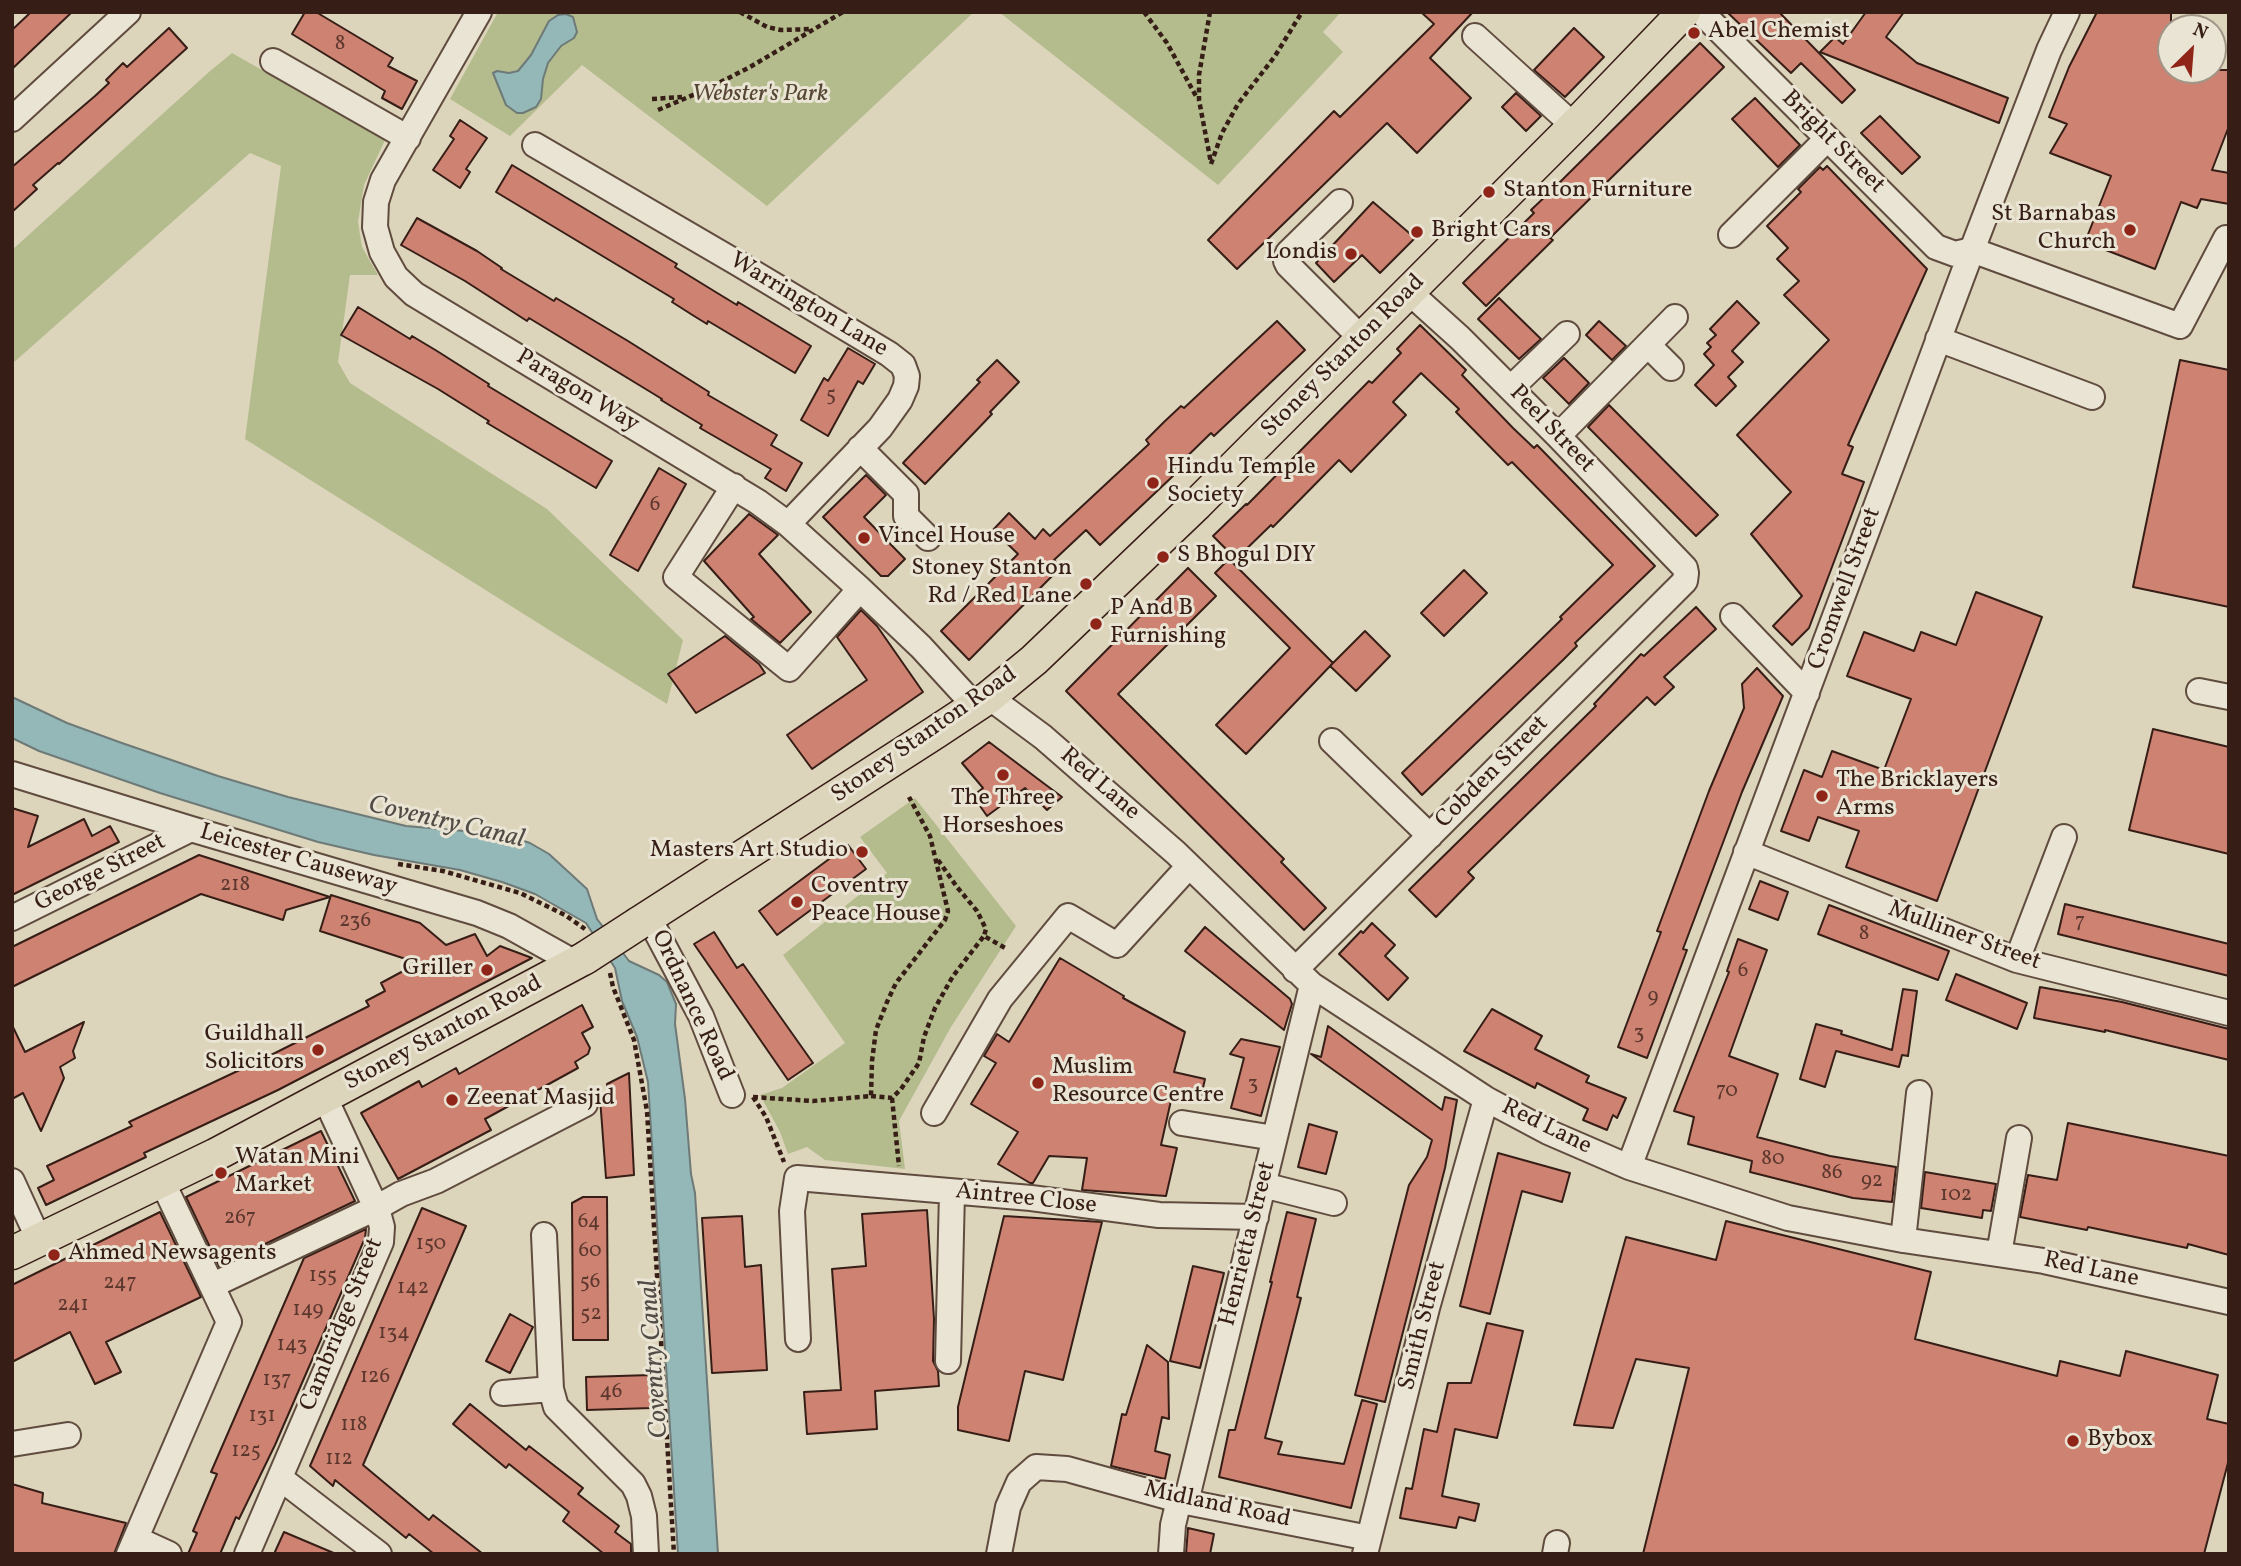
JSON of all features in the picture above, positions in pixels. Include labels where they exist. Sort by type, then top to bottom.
[{"type":"main road","name":"Stoney Stanton Road","points":[[26,1246],[325,1098],[589,954],[982,701],[1034,660],[1197,504],[1684,12]]},
{"type":"street","name":"Paragon Way","points":[[479,12],[383,180],[376,202],[375,228],[382,252],[396,276],[414,294],[734,486],[788,524],[982,701]]},
{"type":"street","name":"Bright Street","points":[[1701,12],[1936,247],[1955,254],[1972,250],[2180,326],[2226,238],[2229,239]]},
{"type":"street","name":"Cromwell Street","points":[[1629,1167],[1938,339],[2049,50],[2067,12]]},
{"type":"street","points":[[12,119],[125,13]]},
{"type":"street","points":[[1475,36],[1574,126]]},
{"type":"street","points":[[273,61],[408,138]]},
{"type":"street","points":[[1731,235],[1827,139]]},
{"type":"street","name":"Warrington Lane","points":[[534,145],[739,264],[903,365],[907,376],[900,401],[880,428],[788,524]]},
{"type":"street","points":[[1340,202],[1289,253],[1286,261],[1362,339]]},
{"type":"street","name":"Peel Street","points":[[1409,292],[1511,388],[1685,568],[1686,573]]},
{"type":"street","points":[[1558,436],[1675,317]]},
{"type":"street","points":[[1511,388],[1567,334]]},
{"type":"street","points":[[1938,339],[2092,397]]},
{"type":"street","points":[[1648,345],[1671,368]]},
{"type":"street","points":[[860,448],[905,494],[906,516],[928,538]]},
{"type":"street","points":[[734,486],[676,577],[789,670],[860,589]]},
{"type":"street","name":"Cobden Street","points":[[1303,978],[1430,836],[1685,581],[1686,573]]},
{"type":"street","points":[[1733,616],[1807,693]]},
{"type":"street","points":[[2199,691],[2229,697]]},
{"type":"street","name":"Red Lane","points":[[982,701],[1043,737],[1189,866],[1303,978],[1486,1099],[1548,1132],[1629,1167],[1788,1218],[1903,1240],[1999,1254],[2229,1302]]},
{"type":"street","points":[[1332,741],[1430,836]]},
{"type":"street","name":"Leicester Causeway","points":[[12,774],[481,914],[589,954]]},
{"type":"street","name":"George Street","points":[[12,918],[191,829]]},
{"type":"street","points":[[2017,960],[2064,837]]},
{"type":"street","name":"Mulliner Street","points":[[1746,852],[2017,960],[2229,1013]]},
{"type":"street","points":[[934,1113],[1000,999],[1068,916],[1117,945],[1189,866]]},
{"type":"street","name":"Ordnance Road","points":[[644,920],[701,1016],[743,1096]]},
{"type":"street","name":"Henrietta Street","points":[[1171,1554],[1173,1524],[1182,1501],[1256,1217],[1274,1138],[1303,978]]},
{"type":"street","points":[[1903,1240],[1919,1093]]},
{"type":"street","name":"Cambridge Street","points":[[247,1554],[381,1242],[382,1227],[376,1208],[325,1098]]},
{"type":"street","name":"Smith Street","points":[[1367,1546],[1427,1308],[1486,1099]]},
{"type":"street","points":[[212,1285],[401,1194],[436,1181],[585,1104]]},
{"type":"street","points":[[1182,1123],[1274,1138]]},
{"type":"street","points":[[1999,1254],[2019,1138]]},
{"type":"street","points":[[797,1178],[792,1210],[798,1339]]},
{"type":"street","name":"Aintree Close","points":[[797,1178],[1031,1198],[1159,1215],[1256,1217]]},
{"type":"street","points":[[12,1181],[26,1246]]},
{"type":"street","points":[[162,1181],[229,1322],[137,1548],[169,1554]]},
{"type":"street","points":[[1263,1185],[1334,1203]]},
{"type":"street","points":[[948,1361],[952,1192]]},
{"type":"street","points":[[544,1235],[551,1389],[556,1407],[633,1484],[644,1516],[646,1554]]},
{"type":"street","points":[[503,1393],[551,1389]]},
{"type":"street","points":[[12,1444],[68,1435]]},
{"type":"street","name":"Midland Road","points":[[999,1554],[1008,1507],[1019,1482],[1036,1467],[1067,1469],[1182,1501],[1367,1546]]},
{"type":"street","points":[[280,1478],[379,1554]]},
{"type":"path","points":[[740,12],[774,29],[796,31],[818,28]]},
{"type":"path","points":[[658,110],[750,67],[844,12]]},
{"type":"path","points":[[1144,12],[1167,43],[1199,100]]},
{"type":"path","points":[[1210,12],[1199,75],[1199,100],[1211,164],[1238,104],[1275,56],[1302,12]]},
{"type":"path","points":[[652,99],[687,97]]},
{"type":"path","points":[[871,1096],[876,1030],[887,1002],[896,983],[945,920],[948,911],[930,836],[909,797]]},
{"type":"path","points":[[743,1096],[813,1101],[871,1096],[892,1098],[901,1090],[919,1063],[924,1037],[935,1008],[953,976],[984,936],[986,929],[977,911],[936,856]]},
{"type":"path","points":[[500,887],[520,893],[580,924],[589,954],[612,986],[634,1040],[647,1111],[674,1554]]},
{"type":"path","points":[[984,936],[1007,949]]},
{"type":"path","points":[[743,1096],[766,1117],[789,1178],[797,1178]]},
{"type":"path","points":[[892,1098],[897,1161],[908,1188]]},
{"type":"green space","name":"Webster's Park","points":[[498,12],[974,12],[767,206],[582,65],[510,136],[450,99]]},
{"type":"green space","points":[[999,12],[1341,12],[1323,32],[1343,52],[1218,185]]},
{"type":"green space","points":[[232,53],[385,140],[364,185],[358,222],[362,247],[378,275],[350,275],[338,362],[350,383],[547,509],[683,640],[667,704],[245,439],[281,166],[250,153],[12,364],[12,250]]},
{"type":"green space","points":[[915,798],[1016,926],[951,1027],[899,1121],[905,1169],[825,1160],[807,1147],[788,1154],[780,1132],[760,1095],[782,1088],[845,1043],[783,955],[887,873],[860,837]]},
{"type":"water","points":[[558,15],[573,17],[577,32],[574,38],[561,46],[548,63],[541,99],[536,107],[517,113],[506,105],[493,73],[518,71],[531,55],[549,21]]},
{"type":"water","points":[[12,697],[67,723],[119,742],[288,797],[406,826],[488,833],[530,843],[549,854],[587,889],[597,919],[629,961],[659,975],[667,982],[676,1004],[675,1024],[695,1193],[718,1554],[678,1554],[648,1082],[637,1037],[622,1001],[615,968],[586,923],[535,894],[502,882],[460,870],[318,842],[160,793],[39,751],[12,738]]},
{"type":"building","points":[[31,12],[72,12],[12,69],[12,30]]},
{"type":"building","points":[[305,12],[316,12],[393,58],[388,66],[417,81],[402,109],[382,98],[385,91],[292,34]]},
{"type":"building","points":[[1421,12],[1473,12],[1430,58],[1471,98],[1417,153],[1387,123],[1237,269],[1208,240],[1334,111],[1340,117],[1434,24]]},
{"type":"building","points":[[1727,12],[1779,12],[1855,90],[1842,103],[1801,63],[1791,73]]},
{"type":"building","points":[[1866,12],[1904,12],[1886,37],[1917,63],[2008,98],[1999,123],[1820,52],[1835,37],[1843,44]]},
{"type":"building","points":[[2097,12],[2171,12],[2157,14],[2157,84],[2227,84],[2229,70],[2229,126],[2212,170],[2229,173],[2229,204],[2201,199],[2197,208],[2181,202],[2155,269],[2085,242],[2111,176],[2050,153],[2067,124],[2049,117],[2069,67]]},
{"type":"building","points":[[169,28],[187,48],[33,185],[37,189],[12,212],[12,167],[109,83],[106,80],[123,63],[127,67]]},
{"type":"building","points":[[1574,28],[1604,57],[1565,97],[1534,70]]},
{"type":"building","points":[[1700,43],[1724,67],[1550,238],[1553,240],[1486,306],[1463,283],[1534,213],[1531,210]]},
{"type":"building","points":[[1516,93],[1541,116],[1526,131],[1502,107]]},
{"type":"building","points":[[1755,98],[1800,145],[1778,167],[1732,119]]},
{"type":"building","points":[[1880,116],[1920,157],[1902,174],[1861,133]]},
{"type":"building","points":[[460,120],[487,138],[466,169],[470,172],[460,188],[433,170],[454,139],[450,136]]},
{"type":"building","points":[[512,165],[677,264],[675,267],[737,305],[738,302],[811,346],[795,373],[708,321],[707,324],[672,302],[674,299],[496,192]]},
{"type":"building","points":[[1827,166],[1927,269],[1848,445],[1853,447],[1842,474],[1864,482],[1809,628],[1792,645],[1773,626],[1802,596],[1751,534],[1791,492],[1737,435],[1829,340],[1784,295],[1799,281],[1777,259],[1788,248],[1767,226],[1801,192],[1798,189],[1820,167],[1823,170]]},
{"type":"building","points":[[1373,202],[1415,238],[1380,273],[1362,255],[1334,282],[1316,263]]},
{"type":"building","points":[[417,218],[477,251],[554,301],[556,298],[628,341],[709,392],[708,395],[777,435],[771,445],[802,463],[786,491],[765,478],[771,469],[700,428],[702,425],[662,399],[529,318],[527,321],[465,281],[401,245]]},
{"type":"building","points":[[1499,298],[1541,339],[1519,359],[1478,319]]},
{"type":"building","points":[[1737,301],[1759,323],[1732,351],[1743,362],[1728,377],[1736,386],[1716,406],[1695,385],[1714,365],[1704,354],[1711,347],[1707,343],[1716,335],[1710,329]]},
{"type":"building","points":[[358,307],[410,339],[412,336],[437,351],[489,384],[488,386],[612,461],[596,488],[487,423],[489,421],[438,389],[341,335]]},
{"type":"building","points":[[1277,321],[1305,350],[1214,436],[1211,433],[1170,473],[1173,476],[1100,545],[1086,530],[1054,560],[1061,567],[969,660],[941,631],[1018,554],[993,530],[1009,513],[1035,539],[1043,529],[1050,536],[1149,444],[1146,440],[1164,422],[1181,406],[1184,408]]},
{"type":"building","points":[[1599,321],[1626,346],[1612,360],[1586,335]]},
{"type":"building","points":[[1420,325],[1466,370],[1462,375],[1513,428],[1534,448],[1537,445],[1655,566],[1575,643],[1577,646],[1563,660],[1422,795],[1402,773],[1562,619],[1560,617],[1613,565],[1512,462],[1508,465],[1456,412],[1459,409],[1421,373],[1393,402],[1406,415],[1351,472],[1339,460],[1273,527],[1271,525],[1236,559],[1213,536],[1369,381],[1372,383],[1401,353],[1397,349]]},
{"type":"building","points":[[848,348],[875,364],[863,384],[858,381],[828,436],[801,420],[824,378],[828,381]]},
{"type":"building","points":[[1564,358],[1589,383],[1569,404],[1543,378]]},
{"type":"building","points":[[997,360],[1019,382],[925,484],[903,463],[980,382],[977,380]]},
{"type":"building","points":[[2180,360],[2229,370],[2229,607],[2133,587]]},
{"type":"building","points":[[1609,405],[1718,515],[1696,536],[1588,427]]},
{"type":"building","points":[[659,468],[686,484],[638,571],[610,555]]},
{"type":"building","name":"Vincel House","points":[[866,475],[886,495],[864,517],[905,559],[888,576],[881,576],[823,517]]},
{"type":"building","points":[[749,514],[778,535],[759,554],[811,612],[780,643],[751,619],[754,617],[704,561]]},
{"type":"building","points":[[1229,559],[1333,663],[1246,754],[1216,725],[1290,648],[1215,573]]},
{"type":"building","points":[[1188,568],[1216,596],[1118,694],[1284,859],[1281,862],[1326,908],[1304,930],[1066,691]]},
{"type":"building","points":[[1464,570],[1487,593],[1444,636],[1421,613]]},
{"type":"building","points":[[1976,592],[2042,617],[1937,901],[1846,867],[1859,831],[1818,817],[1809,841],[1781,831],[1804,770],[1822,777],[1832,751],[1884,770],[1911,699],[1847,676],[1864,632],[1914,651],[1921,632],[1956,645]]},
{"type":"building","points":[[1696,607],[1716,629],[1664,677],[1674,687],[1655,705],[1647,697],[1468,872],[1474,878],[1436,917],[1409,890],[1596,706],[1594,704],[1641,654],[1644,656]]},
{"type":"building","points":[[861,610],[877,626],[923,692],[812,769],[787,735],[867,680],[837,637]]},
{"type":"building","points":[[1365,631],[1390,656],[1356,691],[1330,666]]},
{"type":"building","points":[[725,636],[759,664],[765,673],[696,713],[668,674]]},
{"type":"building","points":[[1757,668],[1783,696],[1742,792],[1683,949],[1687,950],[1647,1058],[1618,1047],[1661,932],[1657,931],[1709,791],[1744,708],[1742,684]]},
{"type":"building","points":[[2153,729],[2229,747],[2229,854],[2129,830]]},
{"type":"building","name":"The Three Horseshoes","points":[[989,742],[1062,797],[1047,810],[1025,788],[987,816],[973,796],[983,788],[962,763]]},
{"type":"building","points":[[12,808],[38,816],[28,847],[84,819],[92,836],[110,826],[119,842],[12,895]]},
{"type":"building","name":"Coventry Peace House","points":[[848,845],[866,869],[777,935],[759,911]]},
{"type":"building","points":[[199,855],[330,897],[286,910],[283,920],[201,894],[12,987],[12,947]]},
{"type":"building","points":[[1760,881],[1788,892],[1778,920],[1749,909]]},
{"type":"building","points":[[331,895],[420,923],[446,945],[475,934],[487,956],[500,946],[532,958],[278,1090],[144,1153],[146,1157],[46,1205],[38,1188],[54,1180],[47,1166],[132,1126],[129,1122],[369,1006],[366,1001],[385,991],[381,983],[418,963],[320,931]]},
{"type":"building","points":[[2065,904],[2229,944],[2229,976],[2058,934]]},
{"type":"building","points":[[1829,905],[1949,951],[1938,980],[1818,934]]},
{"type":"building","points":[[1372,923],[1395,945],[1385,956],[1408,978],[1388,1000],[1339,954]]},
{"type":"building","points":[[1205,927],[1290,999],[1292,1004],[1284,1030],[1185,951]]},
{"type":"building","points":[[714,932],[737,968],[743,964],[813,1063],[788,1080],[694,944]]},
{"type":"building","points":[[1738,939],[1767,950],[1729,1056],[1778,1074],[1757,1137],[1830,1156],[1896,1167],[1892,1202],[1853,1198],[1750,1172],[1752,1161],[1688,1144],[1694,1117],[1674,1111],[1729,972],[1727,971]]},
{"type":"building","points":[[1060,958],[1124,996],[1123,998],[1185,1032],[1174,1072],[1205,1079],[1200,1101],[1172,1096],[1161,1145],[1177,1148],[1166,1196],[1082,1190],[1087,1158],[1049,1156],[1033,1183],[1030,1183],[998,1164],[1018,1132],[971,1104],[996,1063],[984,1056],[997,1034],[1009,1042]]},
{"type":"building","points":[[1956,974],[2027,1003],[2017,1029],[1946,1000]]},
{"type":"building","points":[[2040,987],[2122,1002],[2229,1029],[2229,1060],[2105,1030],[2034,1018]]},
{"type":"building","points":[[1903,989],[1917,991],[1908,1056],[1902,1055],[1899,1067],[1836,1051],[1825,1087],[1800,1079],[1816,1024],[1892,1050]]},
{"type":"building","name":"Zeenat Masjid","points":[[582,1005],[593,1027],[582,1033],[590,1048],[588,1054],[575,1062],[578,1068],[485,1119],[491,1130],[398,1179],[361,1113],[419,1081],[422,1087],[456,1068],[459,1074]]},
{"type":"building","points":[[1492,1009],[1542,1036],[1535,1049],[1589,1076],[1586,1082],[1626,1098],[1617,1118],[1613,1115],[1607,1130],[1583,1120],[1588,1109],[1537,1083],[1535,1088],[1464,1051]]},
{"type":"building","points":[[84,1022],[73,1051],[75,1058],[60,1067],[64,1078],[41,1131],[23,1093],[12,1099],[12,1025],[25,1052]]},
{"type":"building","points":[[1328,1026],[1442,1110],[1445,1097],[1457,1100],[1445,1168],[1385,1402],[1355,1395],[1409,1185],[1427,1157],[1432,1140],[1311,1054],[1321,1057]]},
{"type":"building","points":[[1241,1039],[1280,1047],[1261,1116],[1231,1108],[1244,1058],[1230,1054]]},
{"type":"building","points":[[629,1073],[634,1175],[606,1178],[600,1098],[608,1093],[607,1084]]},
{"type":"building","points":[[2068,1123],[2229,1156],[2229,1255],[2188,1244],[2187,1248],[2088,1227],[2087,1230],[2020,1217],[2028,1175],[2057,1180]]},
{"type":"building","points":[[1309,1124],[1337,1132],[1326,1174],[1298,1167]]},
{"type":"building","points":[[321,1131],[355,1201],[219,1266],[186,1197]]},
{"type":"building","points":[[1498,1153],[1570,1173],[1562,1202],[1522,1191],[1490,1314],[1460,1306]]},
{"type":"building","points":[[1925,1172],[1996,1184],[1991,1211],[1983,1210],[1982,1218],[1921,1208]]},
{"type":"building","points":[[583,1197],[607,1197],[608,1340],[573,1340],[572,1203]]},
{"type":"building","points":[[422,1208],[466,1226],[363,1465],[429,1520],[433,1515],[483,1554],[434,1554],[409,1534],[406,1538],[335,1480],[333,1486],[310,1466]]},
{"type":"building","points":[[927,1210],[934,1319],[933,1361],[938,1371],[939,1386],[875,1391],[877,1429],[807,1434],[804,1392],[841,1390],[832,1269],[866,1266],[862,1214]]},
{"type":"building","points":[[160,1212],[201,1297],[106,1342],[121,1372],[95,1384],[70,1332],[12,1362],[12,1285]]},
{"type":"building","points":[[1287,1212],[1316,1219],[1297,1297],[1301,1298],[1265,1438],[1282,1442],[1278,1454],[1344,1464],[1362,1400],[1377,1404],[1351,1508],[1219,1477],[1229,1430],[1235,1430]]},
{"type":"building","points":[[742,1216],[745,1267],[761,1265],[767,1370],[712,1373],[702,1218]]},
{"type":"building","points":[[1004,1216],[1102,1222],[1063,1380],[1025,1371],[1009,1441],[958,1430],[958,1407]]},
{"type":"building","points":[[1726,1221],[1931,1272],[1915,1339],[2057,1376],[2060,1361],[2120,1376],[2126,1351],[2218,1375],[2207,1419],[2229,1424],[2229,1459],[2204,1554],[1643,1554],[1689,1368],[1636,1359],[1613,1428],[1574,1425],[1626,1237],[1716,1260]]},
{"type":"building","points":[[366,1229],[365,1238],[275,1445],[239,1519],[236,1517],[220,1554],[188,1554],[197,1533],[193,1531],[217,1474],[211,1472],[304,1258]]},
{"type":"building","points":[[1193,1266],[1224,1273],[1200,1368],[1170,1361]]},
{"type":"building","points":[[510,1314],[533,1327],[510,1373],[486,1361]]},
{"type":"building","points":[[1487,1323],[1523,1331],[1497,1438],[1455,1429],[1442,1496],[1479,1504],[1475,1521],[1459,1517],[1456,1528],[1400,1518],[1406,1488],[1412,1489],[1424,1429],[1437,1432],[1448,1383],[1471,1383]]},
{"type":"building","points":[[1147,1345],[1168,1362],[1169,1419],[1162,1417],[1155,1451],[1170,1455],[1165,1479],[1111,1466],[1122,1414],[1126,1415]]},
{"type":"building","points":[[651,1375],[652,1408],[587,1410],[586,1377]]},
{"type":"building","points":[[470,1404],[526,1450],[529,1446],[583,1488],[578,1494],[619,1526],[615,1532],[631,1544],[631,1554],[604,1554],[563,1521],[569,1512],[509,1464],[506,1468],[453,1424]]},
{"type":"building","points":[[12,1484],[43,1493],[42,1503],[126,1523],[114,1554],[12,1554]]},
{"type":"building","points":[[1188,1528],[1214,1534],[1210,1554],[1186,1554]]},
{"type":"building","points":[[284,1532],[336,1554],[274,1554]]},
{"type":"place","name":"Abel Chemist","points":[[1694,33]]},
{"type":"place","name":"Stanton Furniture","points":[[1489,192]]},
{"type":"place","name":"St Barnabas Church","points":[[2130,230]]},
{"type":"place","name":"Bright Cars","points":[[1417,232]]},
{"type":"place","name":"Londis","points":[[1351,254]]},
{"type":"place","name":"Hindu Temple Society","points":[[1153,483]]},
{"type":"place","name":"Vincel House","points":[[864,538]]},
{"type":"place","name":"S Bhogul DIY","points":[[1163,557]]},
{"type":"place","name":"Stoney Stanton Rd / Red Lane","points":[[1086,584]]},
{"type":"place","name":"P And B Furnishing","points":[[1096,624]]},
{"type":"place","name":"The Three Horseshoes","points":[[1003,775]]},
{"type":"place","name":"The Bricklayers Arms","points":[[1822,796]]},
{"type":"place","name":"Masters Art Studio","points":[[862,852]]},
{"type":"place","name":"Coventry Peace House","points":[[797,902]]},
{"type":"place","name":"Griller","points":[[487,970]]},
{"type":"place","name":"Guildhall Solicitors","points":[[318,1050]]},
{"type":"place","name":"Muslim Resource Centre","points":[[1038,1083]]},
{"type":"place","name":"Zeenat Masjid","points":[[452,1100]]},
{"type":"place","name":"Watan Mini Market","points":[[221,1173]]},
{"type":"place","name":"Ahmed Newsagents","points":[[54,1255]]},
{"type":"place","name":"Bybox","points":[[2073,1441]]},
{"type":"water label","name":"Coventry Canal","points":[[446,824]]},
{"type":"water label","name":"Coventry Canal","points":[[656,1359]]}]
